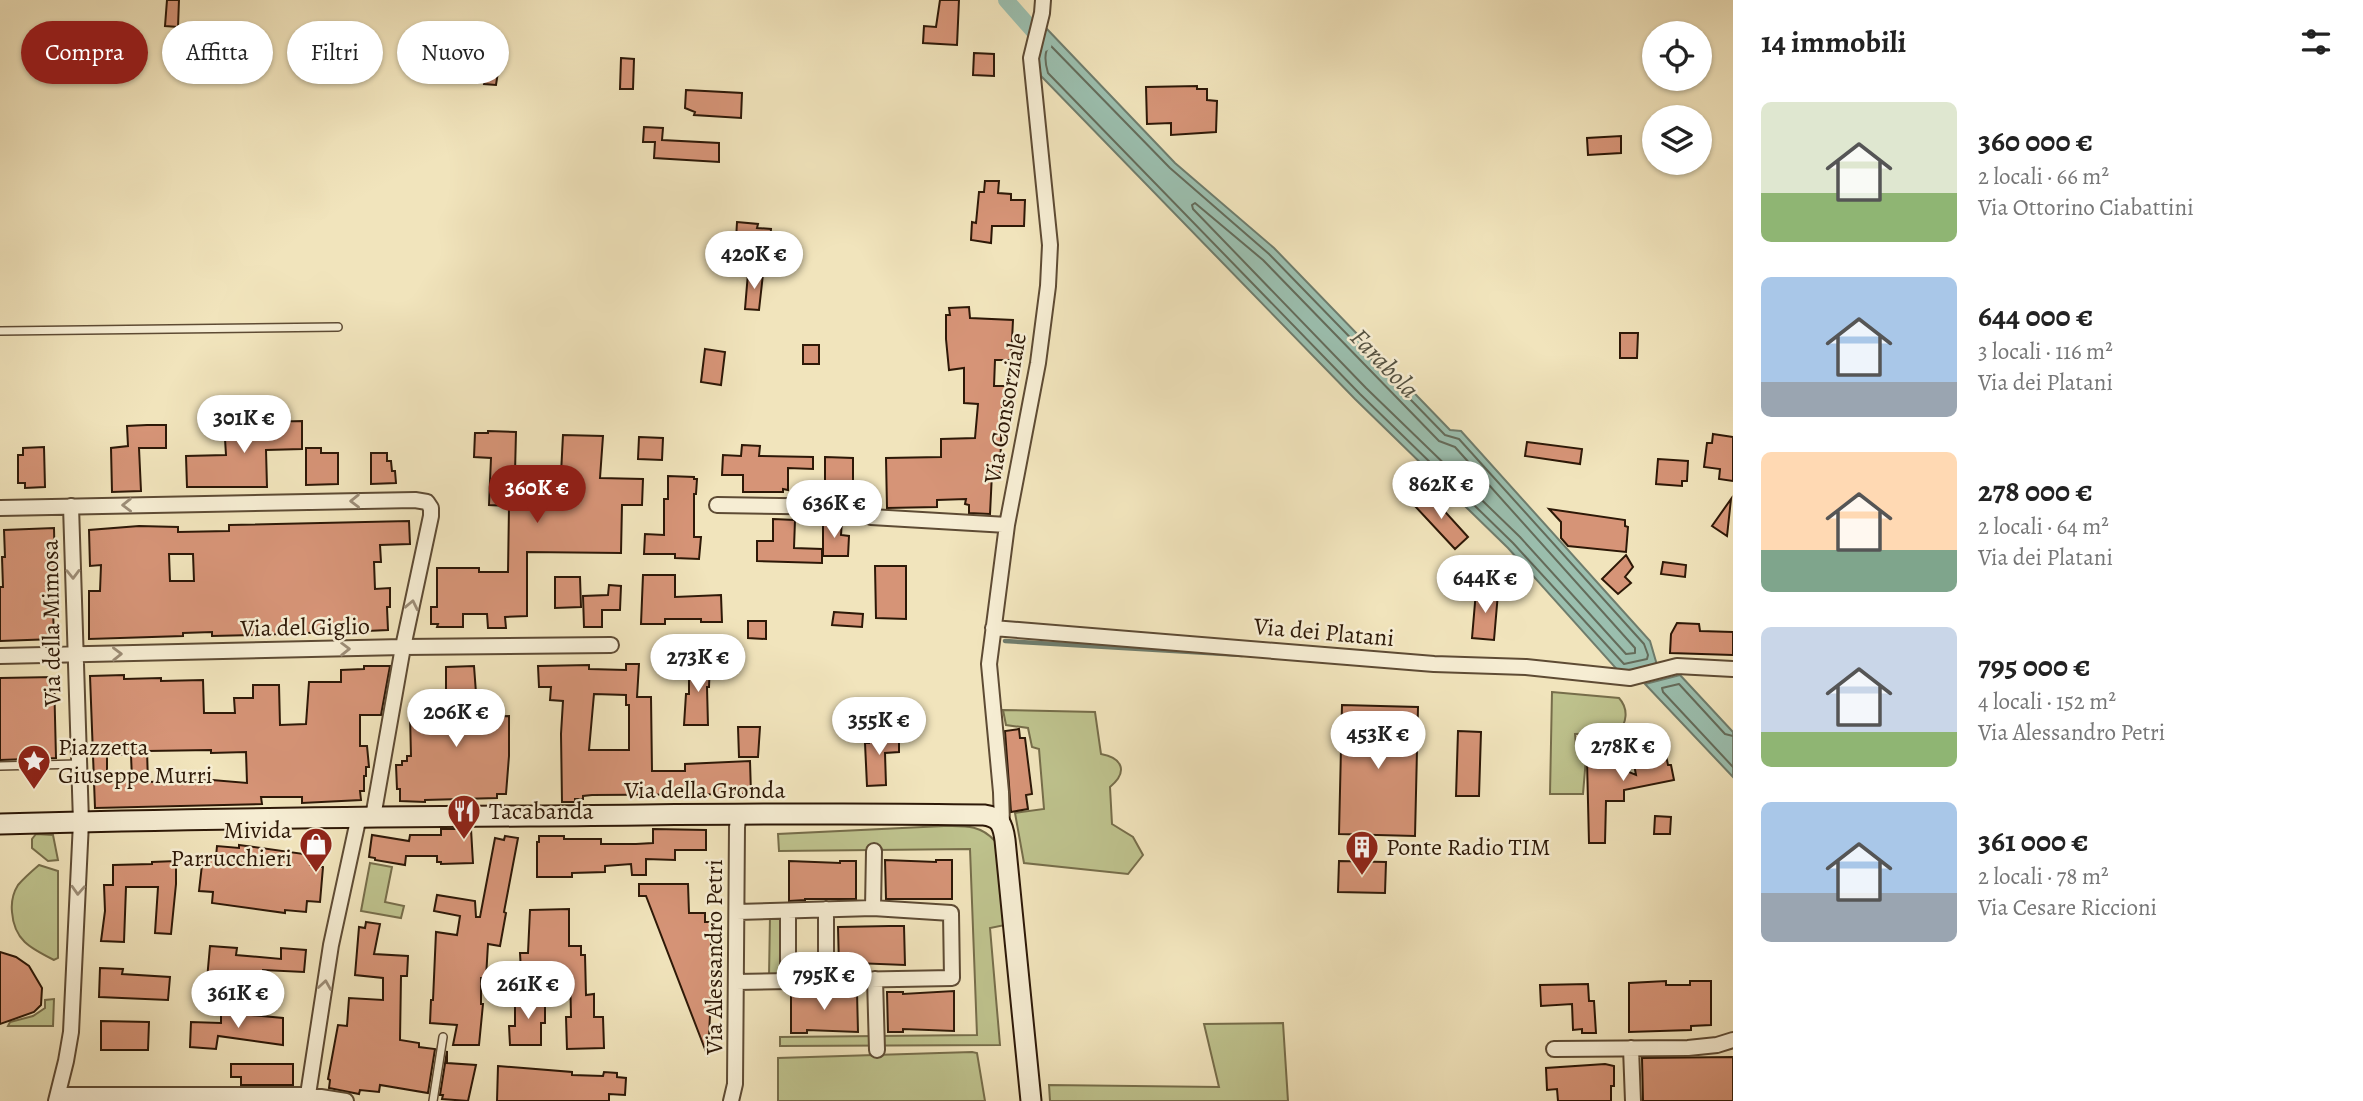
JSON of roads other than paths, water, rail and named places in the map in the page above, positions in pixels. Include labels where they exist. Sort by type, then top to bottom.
[{"type":"street","name":"Via Consorziale","points":[[1002,824],[989,673],[1007,525],[1038,363],[1048,286],[1050,246],[1031,68],[1032,47],[1043,0]]},
{"type":"street","points":[[0,508],[423,500],[430,505],[431,516],[366,816],[331,946],[307,1098]]},
{"type":"street","points":[[717,505],[853,507],[871,517],[1007,525]]},
{"type":"street","name":"Via della Mimosa","points":[[57,1098],[71,1032],[81,822],[71,506]]},
{"type":"street","name":"Via dei Platani","points":[[993,628],[1434,664],[1526,667],[1630,678],[1677,666],[1733,669]]},
{"type":"street","name":"Via del Giglio","points":[[0,656],[611,645]]},
{"type":"street","name":"Via della Gronda","points":[[0,824],[366,816],[740,814],[984,815],[997,818],[1002,824]]},
{"type":"street","name":"Via Alessandro Petri","points":[[731,1101],[736,1084],[737,827],[740,814]]},
{"type":"street","points":[[1002,824],[1031,1101]]},
{"type":"street","points":[[873,908],[874,851]]},
{"type":"street","points":[[736,982],[952,978],[951,913],[873,908],[737,912]]},
{"type":"street","points":[[826,909],[826,980]]},
{"type":"street","points":[[788,911],[788,981]]},
{"type":"street","points":[[875,979],[877,1049]]},
{"type":"street","points":[[1554,1049],[1688,1048],[1717,1045],[1733,1040]]},
{"type":"street","points":[[1631,1048],[1633,1101]]},
{"type":"street","points":[[57,1098],[307,1098],[346,1101]]},
{"type":"lane","points":[[0,331],[338,327]]},
{"type":"lane","points":[[0,766],[78,764]]},
{"type":"lane","points":[[433,1101],[443,1037]]},
{"type":"water","points":[[1046,28],[1175,163],[1274,248],[1450,430],[1461,431],[1650,641],[1657,665],[1621,674],[1508,548],[1355,399],[1041,76],[1037,59]]},
{"type":"water","points":[[1680,675],[1733,732],[1733,777],[1645,684]]},
{"type":"waterway","name":"Farabola","points":[[1006,0],[1044,43]]},
{"type":"waterway","points":[[1005,641],[1242,655]]},
{"type":"place","name":"Piazzetta Giuseppe Murri","points":[[34,791]]},
{"type":"place","name":"Tacabanda","points":[[464,841]]},
{"type":"place","name":"Mivida Parrucchieri","points":[[316,874]]},
{"type":"place","name":"Ponte Radio TIM","points":[[1362,877]]}]
